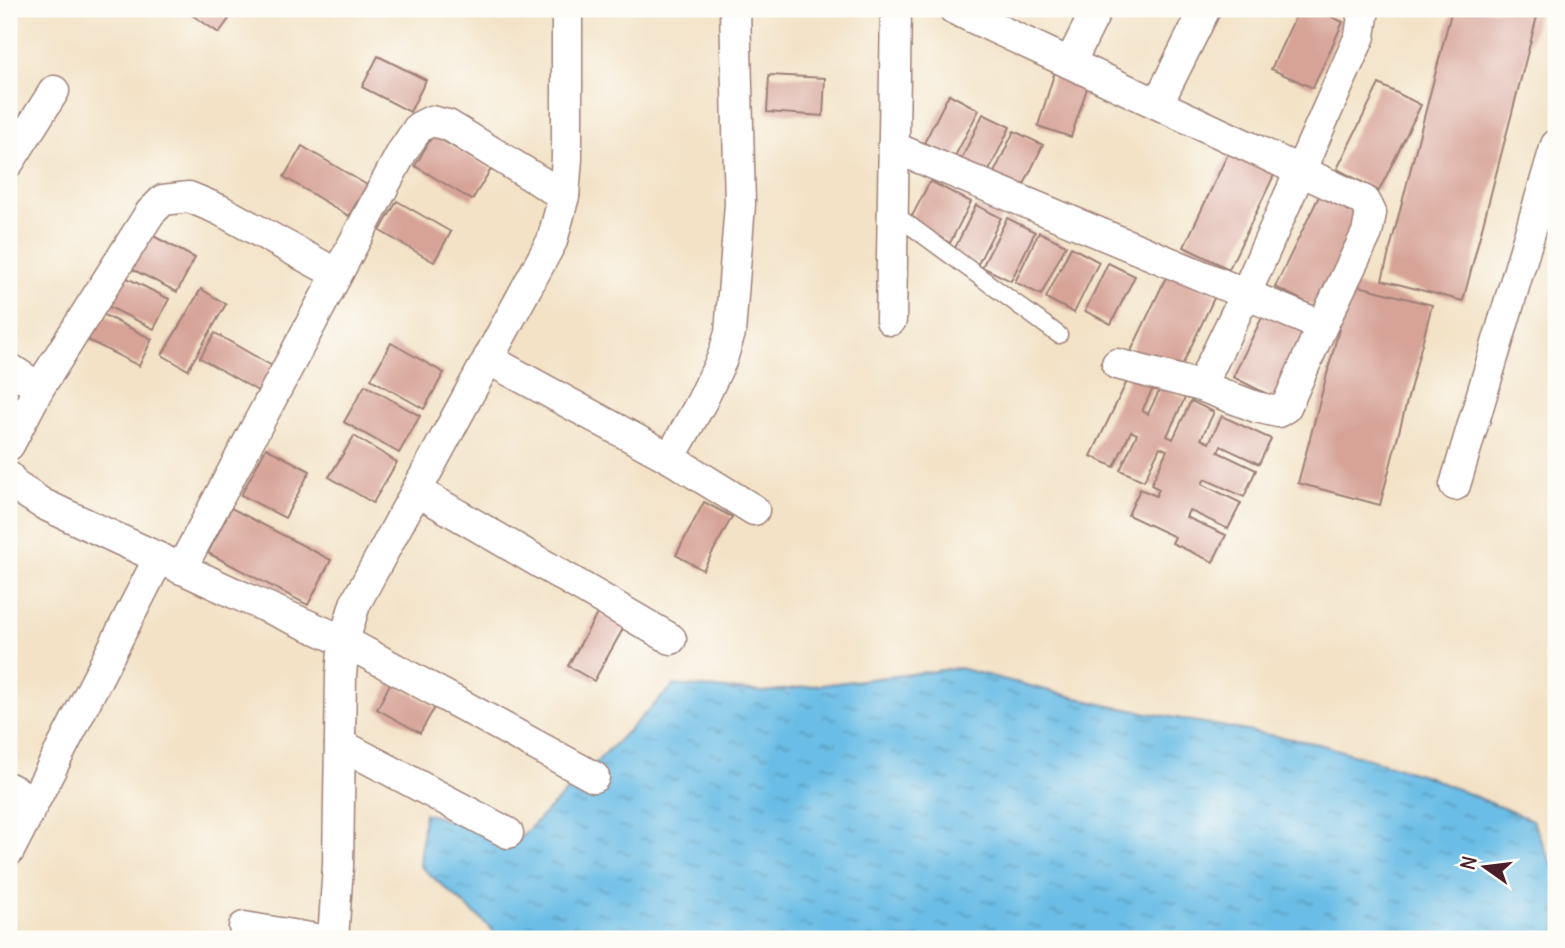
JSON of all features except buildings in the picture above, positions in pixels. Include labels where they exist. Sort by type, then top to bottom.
[{"type":"street","points":[[332,939],[338,866],[344,641],[355,604],[387,542],[552,241],[564,196],[567,158],[567,9]]},
{"type":"street","points":[[670,458],[722,359],[730,333],[740,204],[735,9]]},
{"type":"street","points":[[891,320],[895,9]]},
{"type":"street","points":[[954,9],[1366,201],[1371,213],[1367,233],[1286,407],[1278,412],[1256,407],[1201,386],[1116,364]]},
{"type":"street","points":[[1070,63],[1097,9]]},
{"type":"street","points":[[1158,103],[1205,9]]},
{"type":"street","points":[[1201,386],[1246,293],[1360,36],[1363,16],[1359,9]]},
{"type":"street","points":[[9,162],[54,91]]},
{"type":"street","points":[[9,851],[22,794],[170,564],[337,274],[401,152],[419,127],[431,121],[448,125],[564,196]]},
{"type":"street","points":[[1455,485],[1556,145]]},
{"type":"street","points":[[893,147],[1322,326]]},
{"type":"street","points":[[9,445],[39,388],[149,213],[163,200],[189,197],[220,210],[337,274]]},
{"type":"street","points":[[488,359],[670,458],[754,510]]},
{"type":"street","points":[[9,368],[39,388]]},
{"type":"street","points":[[9,477],[14,485],[43,505],[344,641],[594,777]]},
{"type":"street","points":[[417,491],[671,639]]},
{"type":"street","points":[[340,744],[508,833]]},
{"type":"street","points":[[244,927],[316,939]]},
{"type":"lane","points":[[893,212],[1059,335]]},
{"type":"water","points":[[959,668],[1105,705],[1319,744],[1423,775],[1532,820],[1556,873],[1556,939],[501,939],[420,866],[424,813],[517,841],[674,685],[764,692]]}]
